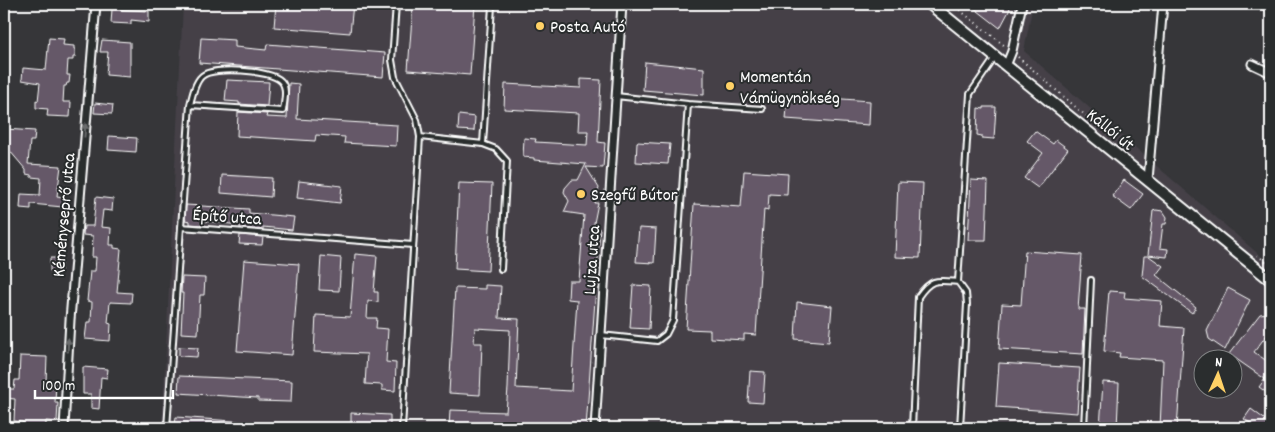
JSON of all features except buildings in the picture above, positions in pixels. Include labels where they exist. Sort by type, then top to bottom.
[{"type":"main road","name":"Kállói út","points":[[930,4],[1271,280]]},
{"type":"street","name":"Kéményseprő utca","points":[[64,428],[70,312],[96,4]]},
{"type":"street","name":"Lujza utca","points":[[595,428],[622,4]]},
{"type":"street","points":[[1006,66],[1012,52],[1022,4]]},
{"type":"street","points":[[1148,180],[1163,4]]},
{"type":"street","points":[[1252,64],[1271,73]]},
{"type":"lane","points":[[396,4],[392,60],[395,77],[417,120],[420,137],[402,428]]},
{"type":"lane","points":[[483,144],[492,6]]},
{"type":"lane","points":[[960,428],[967,304],[966,293],[958,282],[970,94],[996,57]]},
{"type":"lane","points":[[181,227],[190,105],[194,88],[202,76],[218,69],[270,74],[281,80],[285,87],[283,111],[190,105]]},
{"type":"lane","points":[[616,96],[688,104],[762,109]]},
{"type":"lane","points":[[601,335],[657,341],[666,334],[673,320],[688,104]]},
{"type":"lane","points":[[420,137],[483,144],[496,149],[507,161],[501,269]]},
{"type":"lane","name":"Építő utca","points":[[167,428],[181,227],[413,245]]},
{"type":"lane","points":[[1084,428],[1091,280]]},
{"type":"lane","points":[[912,428],[918,297],[927,284],[940,281],[958,282]]},
{"type":"path","points":[[952,4],[1012,52],[1106,133]]},
{"type":"path","points":[[1256,254],[1271,266]]},
{"type":"shaded area","points":[[183,4],[1033,4],[1024,51],[1271,265],[1271,428],[162,428]]},
{"type":"place","name":"Posta Autó","points":[[540,26]]},
{"type":"place","name":"Momentán Vámügynökség","points":[[730,86]]},
{"type":"place","name":"Szegfű Bútor","points":[[581,194]]}]
